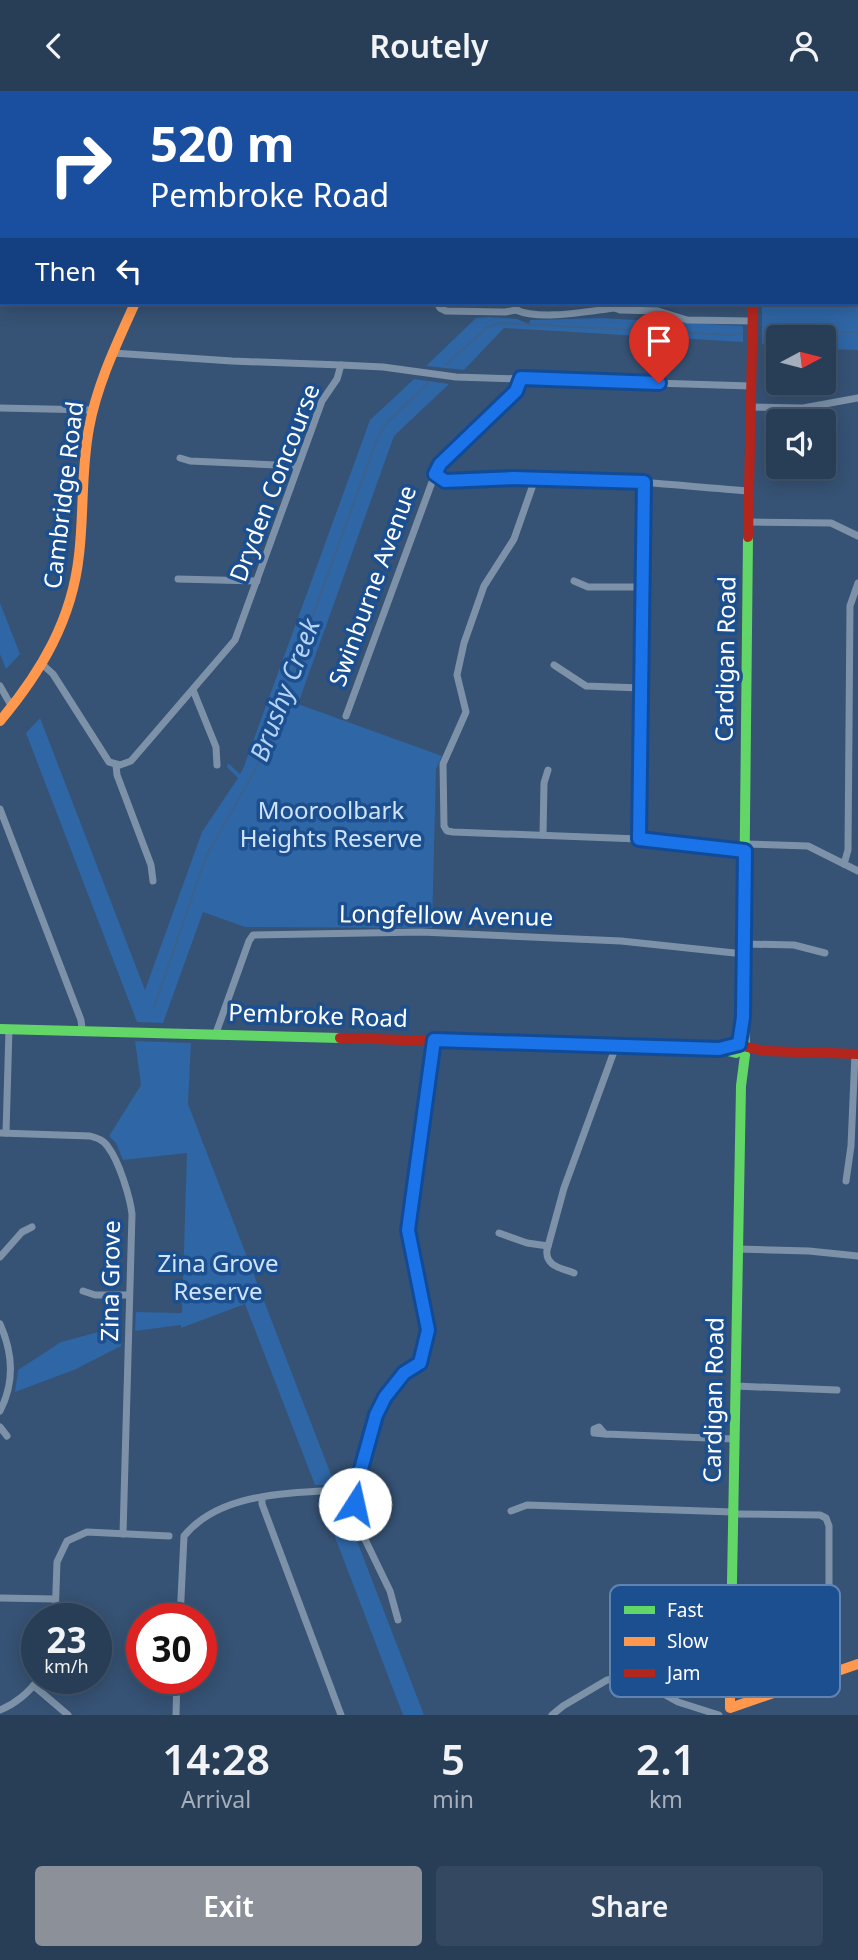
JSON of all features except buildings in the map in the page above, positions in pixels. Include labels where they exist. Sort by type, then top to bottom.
[{"type":"street","name":"Cambridge Road","points":[[0,721],[44,665],[65,622],[77,577],[86,452],[93,410],[113,353],[134,305]]},
{"type":"street","points":[[438,305],[446,311],[505,312],[516,307],[526,314],[572,314],[614,305],[658,311],[692,320],[753,321]]},
{"type":"street","name":"Cardigan Road","points":[[732,1585],[753,305]]},
{"type":"street","points":[[113,353],[341,365]]},
{"type":"street","name":"Dryden Concourse","points":[[116,765],[131,761],[233,645],[322,401],[338,379],[341,365],[449,376],[751,386]]},
{"type":"street","name":"Swinburne Avenue","points":[[346,716],[440,464],[516,391],[521,378]]},
{"type":"street","points":[[751,407],[803,408],[858,398]]},
{"type":"street","points":[[0,408],[93,410]]},
{"type":"street","points":[[180,458],[190,461],[298,466]]},
{"type":"street","points":[[435,474],[445,481],[535,479],[644,482],[749,491]]},
{"type":"street","points":[[535,479],[514,539],[484,586],[464,643],[457,675],[466,712],[443,764],[442,773],[442,817],[447,831],[639,839],[745,848],[808,846],[858,871]]},
{"type":"street","points":[[639,839],[644,482]]},
{"type":"street","points":[[748,521],[831,523],[858,536]]},
{"type":"street","points":[[178,579],[257,581]]},
{"type":"street","points":[[574,582],[589,587],[643,587]]},
{"type":"street","points":[[845,865],[848,850],[850,606],[858,583]]},
{"type":"street","points":[[44,665],[53,674],[107,759],[116,765],[117,775],[151,865],[153,881]]},
{"type":"street","points":[[554,665],[586,686],[642,688]]},
{"type":"street","points":[[849,684],[858,684]]},
{"type":"street","points":[[0,685],[12,707]]},
{"type":"street","points":[[193,690],[216,747],[217,765]]},
{"type":"street","points":[[543,835],[544,783],[548,770]]},
{"type":"street","points":[[849,785],[858,785]]},
{"type":"street","points":[[0,809],[81,1020],[82,1029]]},
{"type":"street","name":"Longfellow Avenue","points":[[216,1034],[253,935],[435,932],[744,949]]},
{"type":"street","points":[[744,949],[794,945],[825,953]]},
{"type":"street","points":[[3,1133],[4,1029]]},
{"type":"street","name":"Pembroke Road","points":[[4,1029],[82,1029],[857,1054]]},
{"type":"street","points":[[398,1620],[390,1591],[360,1529],[355,1504],[356,1487],[376,1415],[385,1397],[404,1373],[420,1363],[427,1341],[428,1330],[408,1230],[434,1040]]},
{"type":"street","points":[[574,1273],[550,1264],[546,1257],[548,1246],[564,1188],[616,1046]]},
{"type":"street","points":[[846,1181],[857,1054]]},
{"type":"street","name":"Zina Grove","points":[[3,1133],[90,1136],[107,1144],[131,1204],[123,1534]]},
{"type":"street","points":[[0,1257],[22,1232],[32,1227]]},
{"type":"street","points":[[499,1233],[527,1243],[548,1246]]},
{"type":"street","points":[[738,1249],[809,1251],[858,1256]]},
{"type":"street","points":[[83,1291],[95,1295],[129,1295]]},
{"type":"street","points":[[0,1324],[8,1342],[11,1364],[10,1380],[0,1411]]},
{"type":"street","points":[[735,1386],[837,1390]]},
{"type":"street","points":[[0,1427],[7,1436]]},
{"type":"street","points":[[604,1434],[734,1439]]},
{"type":"street","points":[[181,1603],[184,1537],[193,1524],[215,1509],[278,1494],[347,1490],[356,1487]]},
{"type":"street","points":[[262,1498],[341,1715]]},
{"type":"street","points":[[511,1511],[527,1505],[820,1515],[826,1518],[829,1526],[829,1585]]},
{"type":"street","points":[[55,1603],[57,1562],[67,1541],[87,1532],[169,1536]]},
{"type":"street","points":[[0,1598],[55,1599]]},
{"type":"street","points":[[840,1670],[858,1664]]},
{"type":"street","points":[[552,1715],[610,1680]]},
{"type":"street","points":[[0,1710],[24,1694]]},
{"type":"street","points":[[48,1694],[68,1715]]},
{"type":"street","points":[[176,1715],[177,1694]]},
{"type":"street","points":[[669,1697],[719,1715]]},
{"type":"street","points":[[730,1712],[769,1697]]},
{"type":"green space","points":[[762,305],[858,305],[858,350],[836,349],[836,325],[766,325],[766,344],[762,344]]},
{"type":"green space","points":[[476,318],[517,319],[529,324],[530,320],[601,318],[743,326],[743,342],[504,328],[464,370],[426,366]]},
{"type":"green space","name":"Mooroolbark Heights Reserve","points":[[414,379],[449,384],[394,436],[298,704],[442,756],[436,769],[432,928],[245,927],[203,912],[163,1023],[137,1022],[26,733],[40,718],[145,990],[202,832],[238,778],[227,767],[228,763],[240,774],[243,769],[370,420]]},
{"type":"green space","points":[[0,603],[20,654],[6,669],[0,654]]},
{"type":"green space","name":"Zina Grove Reserve","points":[[135,1041],[191,1043],[188,1104],[335,1485],[315,1485],[245,1304],[181,1328],[181,1325],[135,1331],[136,1312],[182,1313],[187,1153],[123,1160],[116,1143],[109,1136],[141,1085]]},
{"type":"green space","points":[[121,1326],[121,1346],[74,1370],[15,1392],[18,1370],[61,1342]]},
{"type":"green space","points":[[342,1502],[424,1715],[403,1715],[322,1503]]},
{"type":"waterway","name":"Brushy Creek","points":[[445,365],[488,327],[500,323],[732,335],[742,333]]},
{"type":"waterway","name":"Brushy Creek","points":[[836,332],[858,332]]},
{"type":"waterway","name":"Brushy Creek","points":[[154,1007],[206,857],[259,763],[376,442],[386,423],[428,383]]},
{"type":"traffic: fast","points":[[745,1044],[743,1010],[748,537]]},
{"type":"traffic: fast","points":[[0,1029],[340,1038]]},
{"type":"traffic: fast","points":[[602,1046],[719,1049],[736,1053]]},
{"type":"traffic: fast","points":[[732,1585],[741,1086],[745,1055]]},
{"type":"traffic: slow","points":[[0,721],[29,684],[62,623],[79,555],[89,428],[108,364],[134,305]]},
{"type":"traffic: slow","points":[[840,1670],[858,1664]]},
{"type":"traffic: slow","points":[[730,1697],[730,1708],[762,1697]]},
{"type":"traffic: jam","points":[[748,537],[753,305]]},
{"type":"traffic: jam","points":[[340,1038],[602,1046]]},
{"type":"traffic: jam","points":[[747,1047],[764,1051],[858,1054]]},
{"type":"route","points":[[355,1504],[356,1487],[376,1415],[385,1397],[404,1373],[420,1363],[427,1341],[428,1330],[408,1230],[434,1040],[719,1049],[739,1044],[743,1017],[745,851],[639,839],[644,482],[513,478],[445,481],[435,474],[440,464],[516,391],[521,378],[659,383]]}]
